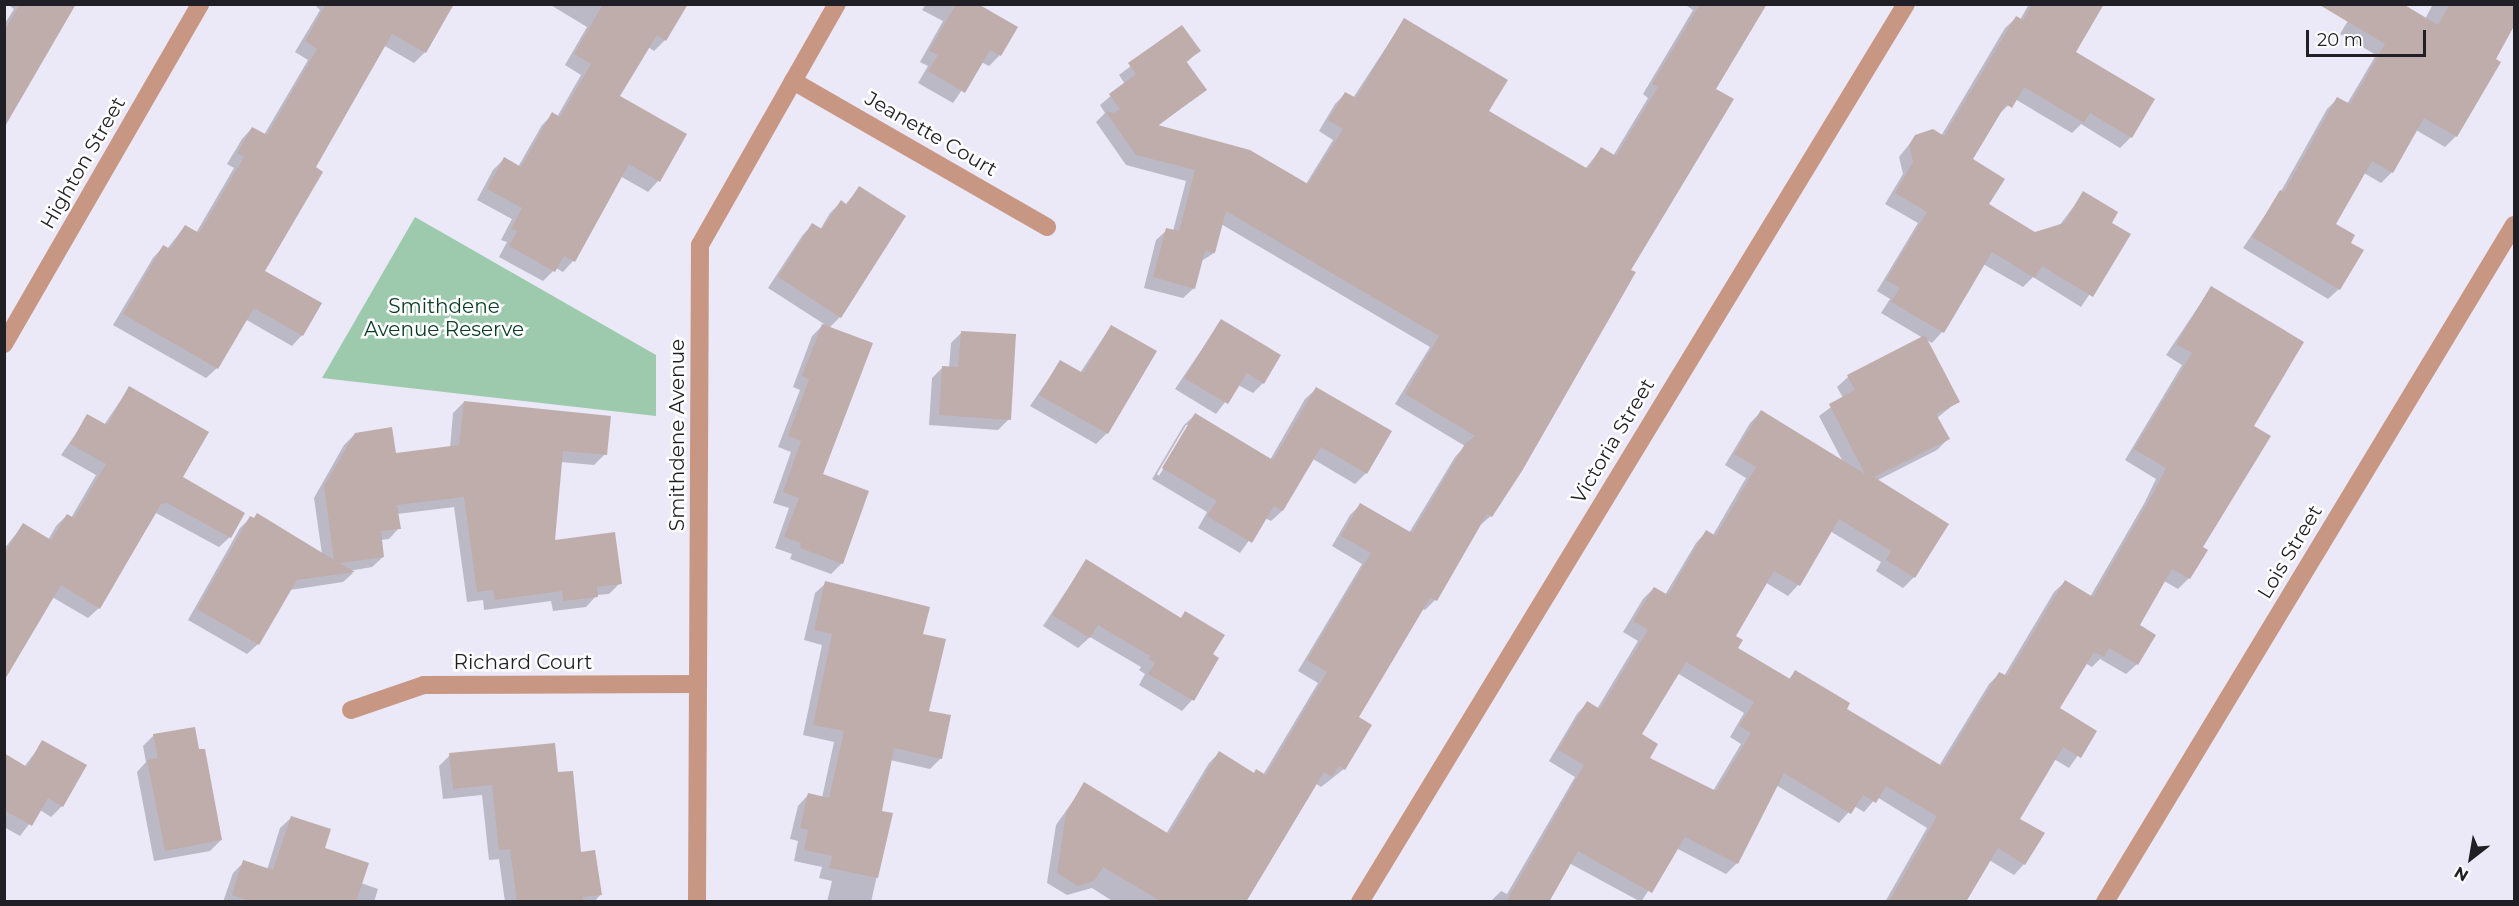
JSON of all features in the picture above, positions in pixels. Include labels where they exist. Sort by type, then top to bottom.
[{"type":"street","name":"Highton Street","points":[[4,344],[200,4]]},
{"type":"street","name":"Smithdene Avenue","points":[[697,902],[700,245],[837,4]]},
{"type":"street","name":"Victoria Street","points":[[1360,902],[1906,4]]},
{"type":"street","name":"Jeanette Court","points":[[794,81],[1047,227]]},
{"type":"street","name":"Lois Street","points":[[2105,902],[2514,225]]},
{"type":"street","name":"Richard Court","points":[[351,710],[424,685],[698,684]]},
{"type":"green space","name":"Smithdene Avenue Reserve","points":[[415,217],[656,355],[656,416],[322,378]]},
{"type":"building","points":[[20,4],[76,4],[4,128],[4,31]]},
{"type":"building","points":[[326,4],[454,4],[426,53],[392,34],[316,167],[323,172],[265,271],[322,303],[303,336],[254,308],[218,369],[123,314],[163,245],[170,249],[185,225],[199,233],[244,157],[237,153],[252,127],[267,135],[317,49],[305,41]]},
{"type":"building","points":[[603,4],[688,4],[666,41],[657,35],[620,96],[687,134],[660,182],[629,164],[575,262],[564,256],[555,272],[509,246],[517,231],[511,229],[522,208],[487,189],[504,157],[521,167],[552,112],[560,117],[591,64],[574,54]]},
{"type":"building","points":[[956,4],[978,4],[1018,27],[1001,56],[990,50],[965,93],[928,71],[938,55],[929,51]]},
{"type":"building","points":[[1700,4],[1767,4],[1716,89],[1734,99],[1631,270],[1636,272],[1522,471],[1492,517],[1487,514],[1437,601],[1430,598],[1359,717],[1372,725],[1345,770],[1339,766],[1332,777],[1324,772],[1246,902],[1162,902],[1103,867],[1094,881],[1078,886],[1057,873],[1066,813],[1084,782],[1169,834],[1219,751],[1254,773],[1256,769],[1266,775],[1327,672],[1307,660],[1371,553],[1341,536],[1360,503],[1412,533],[1465,444],[1475,436],[1405,394],[1439,336],[1226,211],[1215,253],[1205,251],[1195,289],[1153,277],[1166,228],[1179,231],[1195,170],[1136,155],[1105,111],[1114,113],[1120,109],[1109,94],[1136,74],[1128,63],[1182,25],[1201,51],[1186,61],[1207,90],[1158,125],[1250,150],[1308,184],[1343,129],[1328,120],[1345,92],[1356,98],[1404,18],[1508,80],[1489,111],[1588,169],[1601,147],[1616,156],[1658,87],[1652,84]]},
{"type":"building","points":[[2032,4],[2104,4],[2076,52],[2155,99],[2132,138],[2090,113],[2084,123],[2024,87],[2012,108],[2006,104],[1973,159],[2005,179],[1989,204],[2035,232],[2064,223],[2083,191],[2118,212],[2112,223],[2131,234],[2093,297],[2042,266],[2035,278],[1992,252],[1944,333],[1891,302],[1900,288],[1886,280],[1927,212],[1895,193],[1913,162],[1909,145],[1915,135],[1933,129],[1944,136],[2016,16],[2023,20]]},
{"type":"building","points":[[2318,4],[2403,4],[2438,25],[2450,4],[2514,4],[2514,26],[2496,59],[2501,62],[2457,137],[2424,118],[2393,173],[2372,161],[2336,224],[2355,235],[2351,243],[2364,250],[2340,290],[2252,237],[2280,190],[2284,192],[2337,97],[2350,104],[2385,44]]},
{"type":"building","points":[[859,186],[906,216],[841,318],[778,277],[812,223],[822,229],[841,200],[847,205]]},
{"type":"building","points":[[2211,286],[2304,342],[2254,426],[2271,436],[2203,547],[2208,550],[2190,579],[2172,569],[2140,625],[2156,635],[2138,665],[2109,648],[2104,657],[2094,652],[2060,708],[2097,731],[2081,758],[2063,747],[2020,819],[2045,833],[2025,865],[1998,848],[1966,902],[1889,902],[1937,816],[1886,786],[1876,803],[1863,795],[1851,814],[1784,773],[1738,864],[1685,837],[1652,893],[1578,851],[1549,902],[1506,902],[1584,765],[1558,750],[1587,701],[1600,709],[1648,630],[1633,621],[1654,587],[1668,595],[1706,530],[1716,536],[1756,467],[1734,454],[1761,410],[1865,474],[1829,404],[1855,390],[1847,375],[1925,335],[1960,402],[1936,414],[1950,439],[1874,477],[1949,524],[1915,578],[1886,560],[1891,551],[1839,519],[1800,586],[1774,571],[1736,636],[1743,640],[1738,648],[1790,679],[1795,670],[1850,703],[1847,709],[1942,766],[1999,672],[2007,676],[2065,580],[2093,597],[2155,490],[2166,468],[2134,449],[2192,353],[2176,344]],"holes":[[[1686,662],[1754,702],[1739,726],[1751,733],[1716,791],[1650,758],[1658,744],[1642,734]]]},
{"type":"building","points":[[1221,319],[1281,355],[1264,384],[1247,373],[1228,404],[1184,378]]},
{"type":"building","points":[[822,324],[873,343],[823,474],[869,491],[843,564],[800,548],[801,543],[784,537],[799,498],[783,492],[801,441],[788,436],[809,379],[802,376]]},
{"type":"building","points":[[1111,325],[1157,351],[1108,434],[1039,395],[1060,360],[1083,373]]},
{"type":"building","points":[[961,331],[1016,334],[1011,420],[939,415],[942,366],[958,367]]},
{"type":"building","points":[[129,386],[209,432],[183,477],[245,513],[231,538],[167,503],[161,504],[100,609],[61,585],[4,681],[4,554],[23,523],[51,540],[67,514],[74,518],[106,464],[70,444],[87,414],[107,425]]},
{"type":"building","points":[[1316,387],[1392,431],[1367,474],[1321,447],[1283,511],[1274,506],[1252,543],[1207,516],[1217,501],[1162,468],[1195,413],[1273,460]]},
{"type":"building","points":[[464,401],[611,416],[607,455],[563,451],[555,540],[615,532],[622,584],[597,587],[598,597],[563,601],[562,591],[495,600],[493,590],[477,592],[464,497],[397,505],[401,529],[381,531],[384,557],[340,563],[355,572],[297,580],[259,645],[197,609],[250,516],[254,518],[257,513],[334,560],[324,486],[355,433],[392,427],[396,453],[459,445]]},
{"type":"building","points":[[1086,559],[1181,618],[1185,611],[1225,635],[1213,654],[1219,658],[1194,701],[1148,674],[1155,663],[1149,659],[1150,656],[1098,625],[1090,638],[1052,615]]},
{"type":"building","points":[[825,581],[930,607],[923,634],[946,639],[929,711],[951,715],[942,759],[894,748],[882,811],[893,813],[878,878],[829,868],[832,856],[804,850],[808,830],[800,828],[808,793],[829,798],[844,731],[813,725],[832,634],[814,630]]},
{"type":"building","points":[[195,727],[199,749],[205,749],[222,840],[165,851],[147,760],[158,758],[153,734]]},
{"type":"building","points":[[42,740],[87,765],[63,807],[48,798],[32,826],[4,810],[4,753],[27,767]]},
{"type":"building","points":[[555,743],[558,772],[573,771],[581,852],[595,850],[602,895],[583,897],[583,902],[517,902],[510,849],[499,850],[492,785],[453,789],[449,753]]},
{"type":"building","points":[[291,816],[331,829],[325,848],[369,863],[356,902],[252,902],[232,895],[243,860],[273,870]]}]
